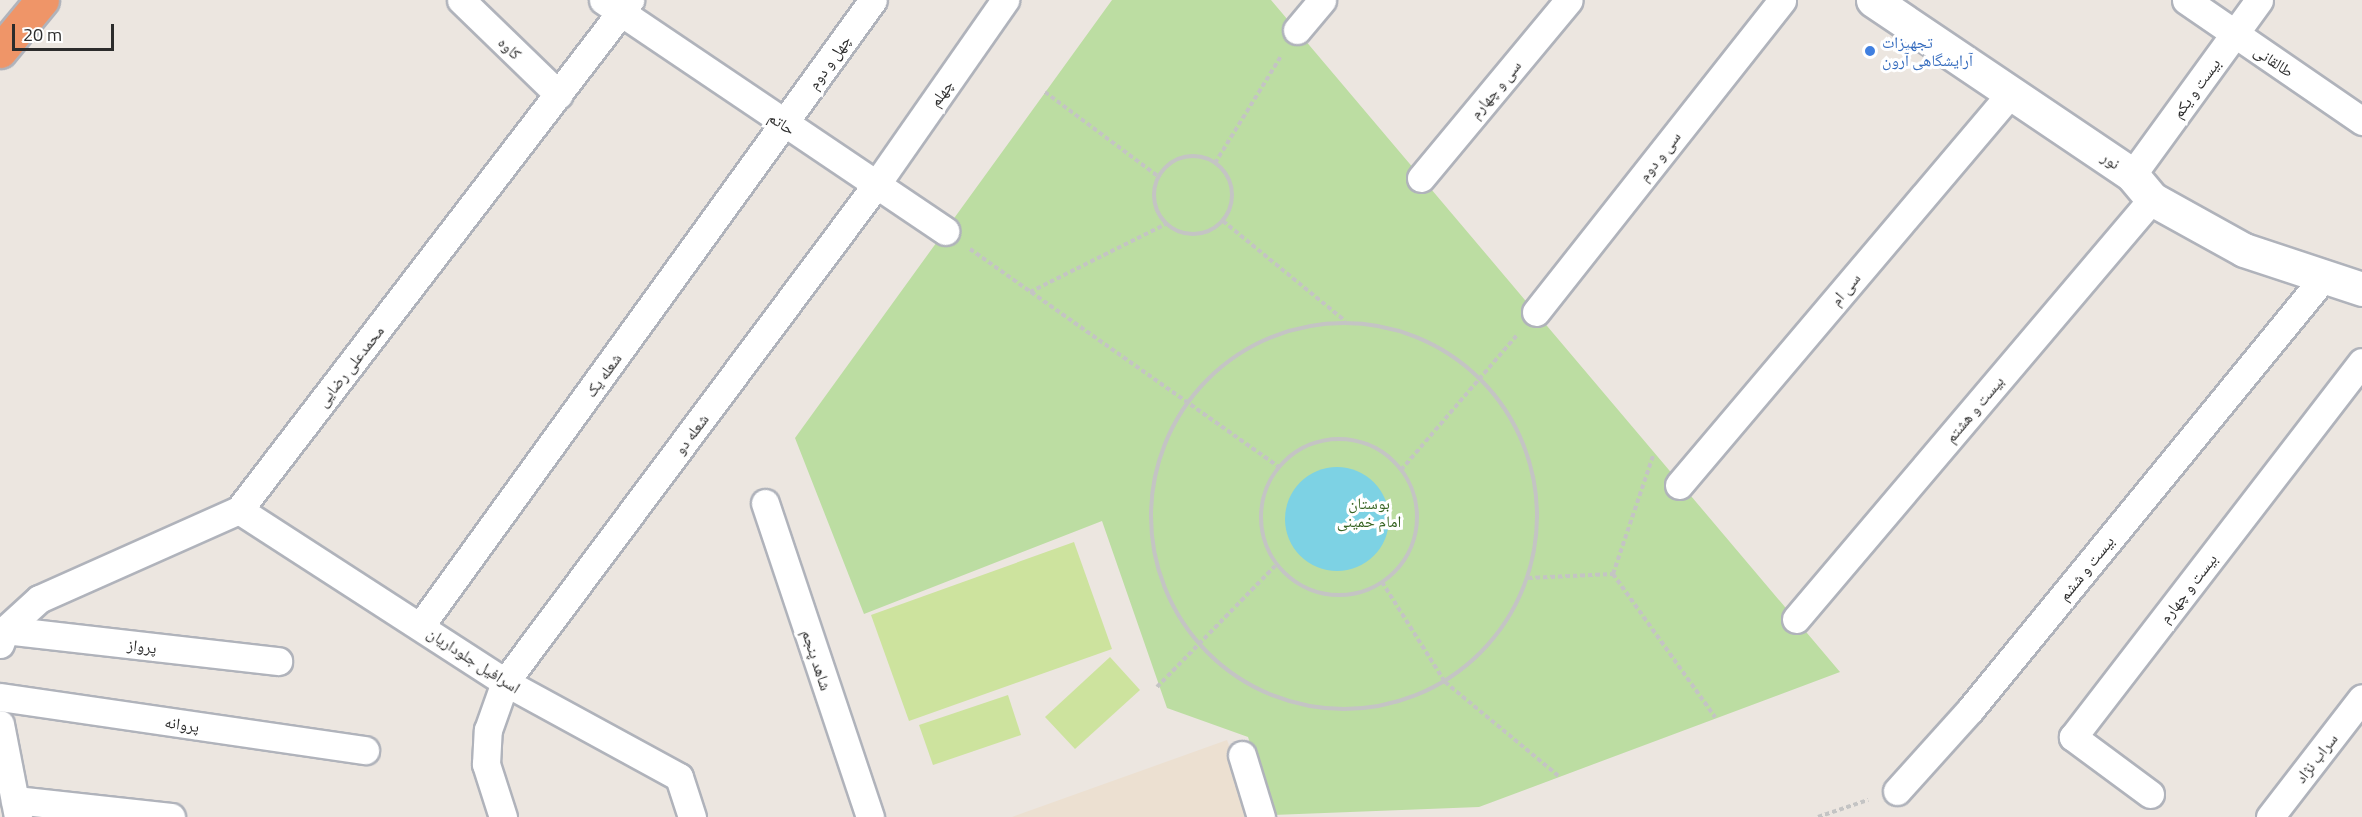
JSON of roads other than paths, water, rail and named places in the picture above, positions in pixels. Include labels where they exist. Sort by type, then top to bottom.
[{"type":"highway","points":[[0,32],[14,0]]},
{"type":"highway","points":[[0,51],[42,0]]},
{"type":"street","name":"کاوه","points":[[462,0],[559,95]]},
{"type":"street","name":"چهل و دوم","points":[[786,125],[873,0]]},
{"type":"street","name":"چهلم","points":[[876,185],[1005,0]]},
{"type":"street","points":[[1297,30],[1322,0]]},
{"type":"street","name":"سی و چهارم","points":[[1421,178],[1569,0]]},
{"type":"street","name":"سی و دوم","points":[[1536,312],[1782,0]]},
{"type":"street","name":"نور","points":[[1873,0],[2011,93],[2142,187],[2244,250],[2362,289]]},
{"type":"street","name":"طالقانی","points":[[2186,0],[2362,121]]},
{"type":"street","name":"بیست و یکم","points":[[2142,187],[2259,0]]},
{"type":"street","name":"محمدعلی رضایی","points":[[3,637],[39,599],[239,510],[559,95],[617,5]]},
{"type":"street","name":"حاتم","points":[[617,5],[786,125],[945,231]]},
{"type":"street","name":"سی ام","points":[[1679,485],[2011,93]]},
{"type":"street","name":"شعله یک","points":[[421,625],[786,125]]},
{"type":"street","name":"شعله دو","points":[[503,817],[486,764],[488,730],[506,682],[876,185]]},
{"type":"street","name":"بیست و هشتم","points":[[1796,619],[2142,187]]},
{"type":"street","name":"بیست و ششم","points":[[1897,791],[1970,710],[2324,277]]},
{"type":"street","name":"بیست و چهارم","points":[[2150,794],[2073,737],[2362,362]]},
{"type":"street","name":"شاهد پنجم","points":[[765,503],[870,817]]},
{"type":"street","name":"اسرافیل جلوداریان","points":[[239,510],[421,625],[506,682],[679,777],[692,817]]},
{"type":"street","name":"پرواز","points":[[3,637],[278,662]]},
{"type":"street","name":"پروانه","points":[[0,697],[364,750]]},
{"type":"street","name":"سراب نژاد","points":[[2270,817],[2362,699]]},
{"type":"street","points":[[0,724],[3,760],[16,808],[171,817]]},
{"type":"street","points":[[1242,755],[1261,817]]},
{"type":"water","points":[[1337,467],[1357,471],[1374,482],[1385,499],[1389,519],[1385,539],[1374,556],[1357,567],[1337,571],[1317,567],[1300,556],[1289,539],[1285,519],[1289,499],[1300,482],[1317,471]]},
{"type":"place","name":"تجهیزات آرایشگاهی آرون","points":[[1870,51]]},
{"type":"park label","name":"بوستان امام خمینی","points":[[1369,512]]}]
